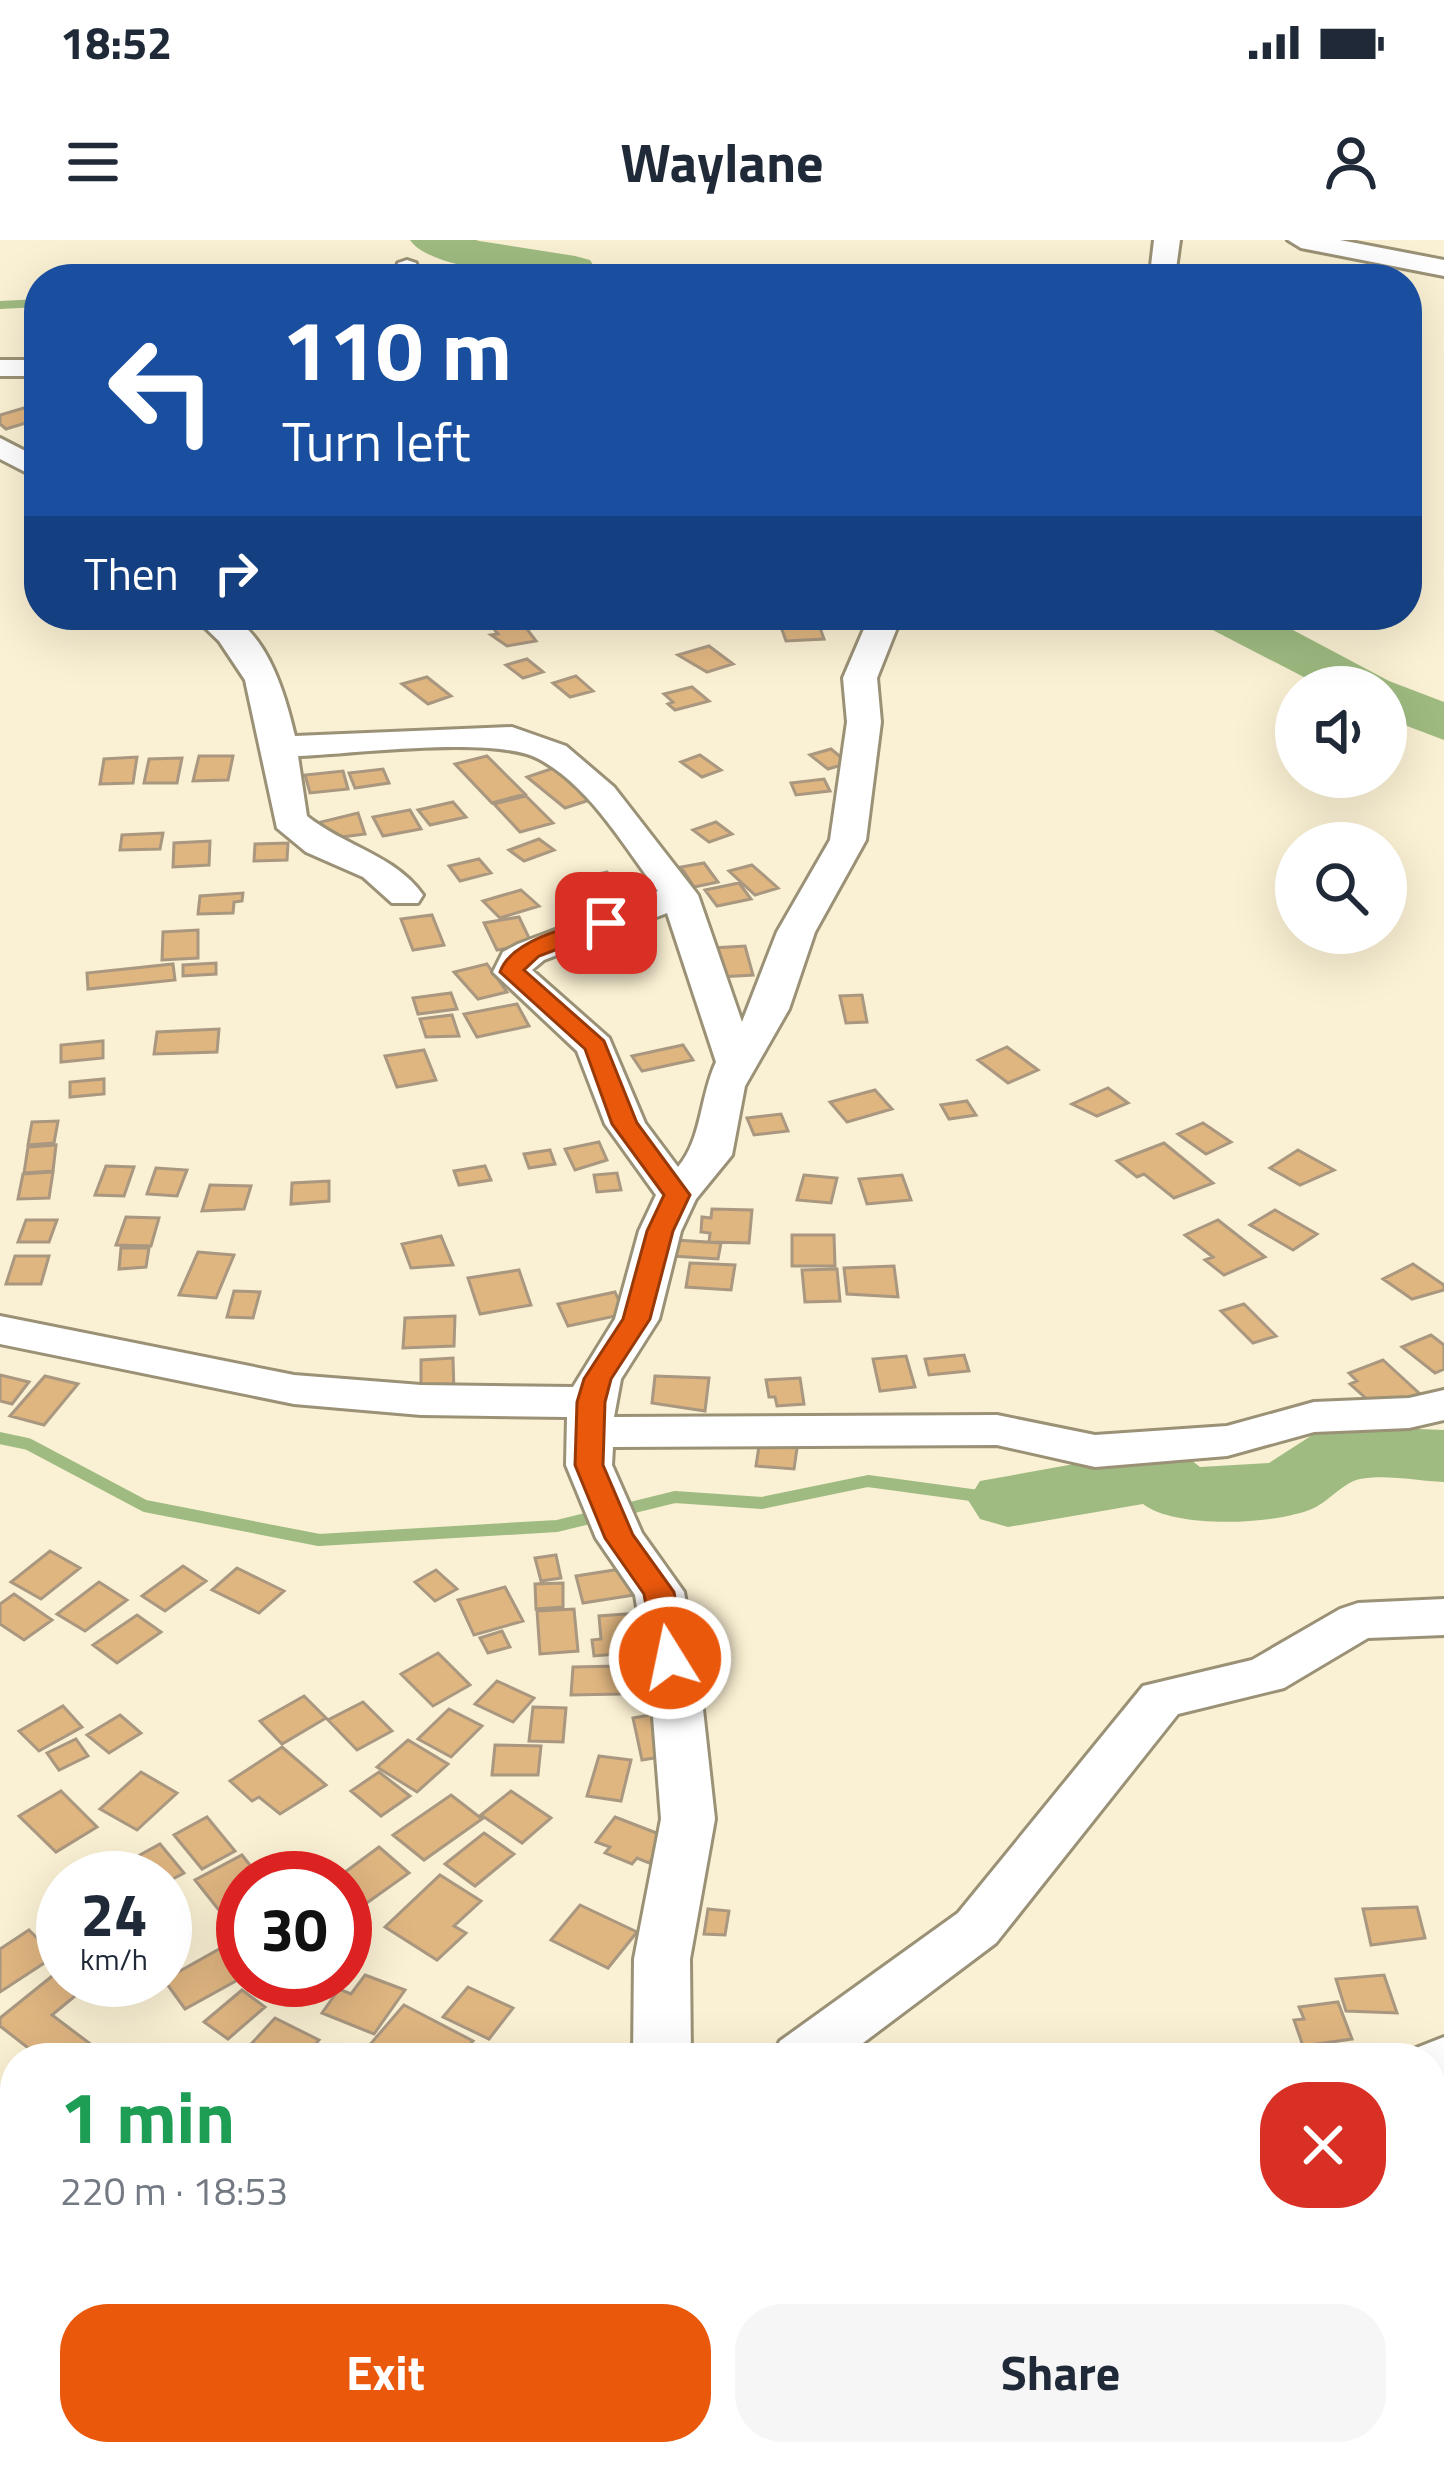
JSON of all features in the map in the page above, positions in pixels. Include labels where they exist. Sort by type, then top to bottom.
[{"type":"street","points":[[1301,240],[1444,268]]},
{"type":"street","points":[[226,630],[240,642],[268,689],[290,820],[300,832],[376,869],[405,896]]},
{"type":"street","points":[[662,2043],[662,1959],[688,1819],[676,1691],[659,1592],[611,1518],[589,1465],[590,1417],[598,1379],[637,1319],[660,1231],[677,1195],[710,1155],[725,1086],[770,1009],[796,932],[848,841],[864,722],[860,678],[880,630]]},
{"type":"street","points":[[279,747],[481,736],[536,743],[602,794],[680,895],[736,1062]]},
{"type":"street","points":[[677,1195],[625,1124],[596,1046],[512,972],[516,960],[531,952],[680,895]]},
{"type":"street","points":[[0,1330],[112,1348],[213,1375],[314,1393],[590,1417],[997,1430],[1095,1450],[1227,1441],[1314,1417],[1408,1412],[1444,1405]]},
{"type":"street","points":[[820,2043],[977,1928],[1161,1699],[1266,1675],[1358,1621],[1444,1616]]},
{"type":"building","points":[[24,408],[24,424],[6,429],[0,415]]},
{"type":"building","points":[[495,630],[528,630],[536,641],[507,646],[491,635],[498,634]]},
{"type":"building","points":[[782,630],[821,630],[824,639],[786,641]]},
{"type":"building","points":[[709,646],[733,664],[707,672],[678,655]]},
{"type":"building","points":[[527,659],[543,672],[523,678],[506,665]]},
{"type":"building","points":[[576,676],[593,691],[570,697],[553,683]]},
{"type":"building","points":[[427,677],[451,696],[428,704],[402,684]]},
{"type":"building","points":[[692,687],[709,701],[675,710],[668,704],[673,702],[664,694]]},
{"type":"building","points":[[831,749],[848,763],[828,769],[810,755]]},
{"type":"building","points":[[700,755],[721,770],[702,777],[681,762]]},
{"type":"building","points":[[199,756],[233,756],[228,780],[193,781]]},
{"type":"building","points":[[487,756],[525,794],[492,803],[455,764]]},
{"type":"building","points":[[137,757],[133,783],[100,784],[104,759]]},
{"type":"building","points":[[182,758],[177,783],[144,783],[149,759]]},
{"type":"building","points":[[557,767],[596,798],[565,808],[527,777]]},
{"type":"building","points":[[383,769],[389,783],[355,788],[349,773]]},
{"type":"building","points":[[343,771],[348,789],[310,793],[305,775]]},
{"type":"building","points":[[824,779],[830,791],[796,795],[791,783]]},
{"type":"building","points":[[526,796],[553,823],[520,832],[494,804]]},
{"type":"building","points":[[453,802],[466,817],[430,825],[418,810]]},
{"type":"building","points":[[410,810],[421,829],[383,836],[373,817]]},
{"type":"building","points":[[358,813],[365,834],[326,839],[321,822]]},
{"type":"building","points":[[716,822],[732,834],[709,842],[693,830]]},
{"type":"building","points":[[163,833],[160,849],[120,850],[122,835]]},
{"type":"building","points":[[539,839],[554,850],[524,861],[509,850]]},
{"type":"building","points":[[210,841],[209,865],[173,867],[174,843]]},
{"type":"building","points":[[288,843],[287,860],[254,861],[255,844]]},
{"type":"building","points":[[479,859],[491,873],[460,881],[449,866]]},
{"type":"building","points":[[704,863],[718,882],[694,887],[681,867]]},
{"type":"building","points":[[752,865],[778,888],[755,895],[729,871]]},
{"type":"building","points":[[607,872],[618,886],[589,893],[579,879]]},
{"type":"building","points":[[739,883],[751,899],[717,906],[705,890]]},
{"type":"building","points":[[521,890],[539,906],[500,918],[483,901]]},
{"type":"building","points":[[243,893],[242,901],[234,902],[233,913],[198,914],[200,896]]},
{"type":"building","points":[[432,915],[444,945],[413,950],[401,919]]},
{"type":"building","points":[[519,917],[532,944],[497,950],[484,923]]},
{"type":"building","points":[[198,930],[198,958],[162,960],[163,932]]},
{"type":"building","points":[[745,946],[753,975],[720,977],[713,948]]},
{"type":"building","points":[[216,963],[216,974],[183,976],[183,965]]},
{"type":"building","points":[[173,964],[175,980],[88,989],[87,973]]},
{"type":"building","points":[[487,964],[507,992],[478,999],[454,972]]},
{"type":"building","points":[[451,993],[457,1009],[418,1014],[413,998]]},
{"type":"building","points":[[862,995],[867,1022],[846,1023],[840,996]]},
{"type":"building","points":[[517,1004],[529,1026],[477,1037],[464,1014]]},
{"type":"building","points":[[452,1015],[459,1036],[426,1037],[420,1019]]},
{"type":"building","points":[[219,1029],[217,1052],[154,1054],[157,1032]]},
{"type":"building","points":[[103,1041],[103,1058],[61,1062],[61,1045]]},
{"type":"building","points":[[683,1045],[693,1060],[642,1071],[632,1056]]},
{"type":"building","points":[[1007,1047],[1038,1070],[1008,1083],[978,1060]]},
{"type":"building","points":[[424,1050],[436,1080],[397,1087],[385,1056]]},
{"type":"building","points":[[104,1079],[104,1094],[70,1097],[70,1082]]},
{"type":"building","points":[[1108,1088],[1128,1103],[1097,1116],[1072,1104]]},
{"type":"building","points":[[875,1090],[892,1109],[847,1122],[830,1102]]},
{"type":"building","points":[[967,1101],[976,1115],[949,1119],[941,1105]]},
{"type":"building","points":[[781,1114],[788,1131],[754,1135],[747,1118]]},
{"type":"building","points":[[58,1121],[54,1143],[28,1145],[32,1122]]},
{"type":"building","points":[[1203,1123],[1231,1142],[1206,1154],[1178,1134]]},
{"type":"building","points":[[599,1142],[607,1160],[575,1170],[565,1149]]},
{"type":"building","points":[[1164,1143],[1213,1183],[1174,1198],[1144,1174],[1137,1177],[1117,1161]]},
{"type":"building","points":[[56,1145],[53,1171],[24,1173],[28,1147]]},
{"type":"building","points":[[550,1150],[555,1164],[529,1168],[524,1154]]},
{"type":"building","points":[[1298,1150],[1334,1170],[1300,1185],[1270,1168]]},
{"type":"building","points":[[106,1166],[134,1167],[124,1196],[95,1195]]},
{"type":"building","points":[[485,1166],[491,1180],[459,1185],[454,1171]]},
{"type":"building","points":[[156,1168],[187,1170],[177,1196],[147,1194]]},
{"type":"building","points":[[53,1172],[49,1198],[18,1199],[23,1174]]},
{"type":"building","points":[[617,1173],[621,1190],[597,1192],[594,1175]]},
{"type":"building","points":[[804,1175],[837,1178],[831,1203],[797,1200]]},
{"type":"building","points":[[902,1175],[911,1200],[867,1204],[859,1179]]},
{"type":"building","points":[[329,1181],[329,1201],[291,1204],[292,1183]]},
{"type":"building","points":[[210,1185],[251,1186],[244,1209],[202,1211]]},
{"type":"building","points":[[712,1209],[752,1210],[749,1243],[709,1242],[710,1233],[701,1232],[702,1217],[711,1218]]},
{"type":"building","points":[[1275,1210],[1317,1234],[1293,1250],[1250,1225]]},
{"type":"building","points":[[126,1217],[159,1218],[151,1246],[116,1245]]},
{"type":"building","points":[[26,1220],[57,1220],[49,1242],[18,1242]]},
{"type":"building","points":[[1218,1220],[1265,1257],[1224,1275],[1205,1260],[1213,1257],[1185,1235]]},
{"type":"building","points":[[792,1235],[834,1235],[835,1266],[792,1266]]},
{"type":"building","points":[[441,1236],[453,1265],[411,1268],[402,1244]]},
{"type":"building","points":[[660,1239],[721,1243],[718,1259],[657,1255]]},
{"type":"building","points":[[121,1248],[149,1248],[146,1267],[119,1269]]},
{"type":"building","points":[[198,1252],[234,1255],[216,1298],[179,1295]]},
{"type":"building","points":[[15,1256],[49,1256],[41,1284],[6,1284]]},
{"type":"building","points":[[690,1263],[735,1265],[731,1290],[686,1287]]},
{"type":"building","points":[[1413,1264],[1444,1285],[1444,1290],[1412,1299],[1383,1279]]},
{"type":"building","points":[[894,1266],[898,1297],[847,1294],[844,1268]]},
{"type":"building","points":[[837,1269],[840,1301],[805,1302],[802,1270]]},
{"type":"building","points":[[519,1270],[531,1305],[480,1314],[468,1278]]},
{"type":"building","points":[[234,1291],[260,1292],[253,1318],[227,1317]]},
{"type":"building","points":[[615,1292],[625,1314],[568,1326],[558,1304]]},
{"type":"building","points":[[1244,1304],[1276,1336],[1253,1343],[1221,1311]]},
{"type":"building","points":[[455,1316],[454,1346],[403,1348],[405,1318]]},
{"type":"building","points":[[1431,1335],[1444,1345],[1444,1369],[1435,1373],[1402,1347]]},
{"type":"building","points":[[964,1355],[969,1371],[929,1375],[925,1359]]},
{"type":"building","points":[[906,1356],[915,1387],[880,1391],[873,1359]]},
{"type":"building","points":[[453,1358],[454,1394],[421,1396],[421,1360]]},
{"type":"building","points":[[1383,1360],[1420,1394],[1386,1408],[1376,1398],[1369,1401],[1350,1384],[1357,1381],[1349,1373]]},
{"type":"building","points":[[0,1375],[29,1382],[12,1404],[0,1401]]},
{"type":"building","points":[[45,1376],[78,1384],[44,1425],[10,1416]]},
{"type":"building","points":[[655,1376],[709,1378],[705,1411],[652,1403]]},
{"type":"building","points":[[800,1378],[804,1404],[777,1406],[775,1397],[769,1397],[766,1380]]},
{"type":"building","points":[[761,1433],[799,1435],[794,1469],[756,1466]]},
{"type":"building","points":[[50,1551],[80,1568],[41,1599],[11,1582]]},
{"type":"building","points":[[556,1555],[561,1578],[541,1581],[535,1558]]},
{"type":"building","points":[[183,1566],[206,1581],[165,1611],[142,1596]]},
{"type":"building","points":[[237,1568],[284,1591],[259,1613],[212,1590]]},
{"type":"building","points":[[627,1568],[634,1595],[583,1603],[576,1576]]},
{"type":"building","points":[[436,1570],[457,1589],[435,1601],[415,1582]]},
{"type":"building","points":[[99,1582],[127,1600],[85,1631],[57,1614]]},
{"type":"building","points":[[563,1583],[563,1607],[536,1609],[535,1584]]},
{"type":"building","points":[[505,1587],[523,1621],[474,1635],[458,1600]]},
{"type":"building","points":[[14,1594],[52,1620],[24,1640],[0,1624],[0,1604]]},
{"type":"building","points":[[574,1609],[578,1651],[540,1654],[537,1611]]},
{"type":"building","points":[[639,1613],[643,1652],[594,1656],[592,1640],[601,1639],[599,1616]]},
{"type":"building","points":[[137,1615],[161,1632],[117,1663],[93,1645]]},
{"type":"building","points":[[502,1631],[510,1647],[488,1653],[480,1638]]},
{"type":"building","points":[[438,1653],[470,1685],[433,1706],[401,1674]]},
{"type":"building","points":[[620,1666],[620,1694],[571,1695],[573,1667]]},
{"type":"building","points":[[497,1681],[534,1698],[513,1722],[475,1704]]},
{"type":"building","points":[[304,1696],[326,1718],[282,1744],[260,1721]]},
{"type":"building","points":[[363,1702],[392,1731],[357,1750],[328,1720]]},
{"type":"building","points":[[63,1706],[82,1727],[39,1751],[19,1731]]},
{"type":"building","points":[[533,1707],[566,1708],[563,1742],[529,1741]]},
{"type":"building","points":[[449,1709],[482,1726],[451,1757],[418,1739]]},
{"type":"building","points":[[662,1713],[672,1755],[642,1760],[633,1718]]},
{"type":"building","points":[[120,1715],[141,1733],[109,1753],[87,1735]]},
{"type":"building","points":[[76,1739],[88,1756],[59,1770],[47,1753]]},
{"type":"building","points":[[408,1740],[448,1764],[417,1792],[377,1767]]},
{"type":"building","points":[[495,1745],[541,1746],[538,1775],[492,1775]]},
{"type":"building","points":[[282,1747],[326,1785],[280,1814],[259,1797],[252,1801],[230,1781]]},
{"type":"building","points":[[599,1756],[631,1760],[621,1801],[587,1796]]},
{"type":"building","points":[[141,1772],[177,1793],[137,1830],[100,1809]]},
{"type":"building","points":[[379,1772],[410,1796],[381,1816],[351,1791]]},
{"type":"building","points":[[61,1791],[97,1827],[55,1851],[19,1816]]},
{"type":"building","points":[[511,1791],[551,1818],[522,1843],[481,1815]]},
{"type":"building","points":[[451,1795],[482,1819],[424,1860],[393,1835]]},
{"type":"building","points":[[207,1817],[235,1851],[216,1851],[216,1861],[202,1869],[192,1851],[174,1835]]},
{"type":"building","points":[[615,1817],[667,1837],[649,1863],[637,1858],[632,1864],[605,1853],[610,1847],[596,1842]]},
{"type":"building","points":[[484,1833],[514,1854],[475,1886],[445,1864]]},
{"type":"building","points":[[379,1847],[409,1873],[372,1899],[372,1852]]},
{"type":"building","points":[[216,1869],[216,1906],[195,1880]]},
{"type":"building","points":[[440,1875],[481,1901],[454,1926],[466,1933],[437,1960],[385,1927]]},
{"type":"building","points":[[580,1905],[637,1932],[608,1968],[551,1940]]},
{"type":"building","points":[[1417,1907],[1425,1938],[1371,1945],[1363,1909]]},
{"type":"building","points":[[708,1909],[729,1911],[725,1935],[704,1934]]},
{"type":"building","points":[[29,1930],[36,1937],[36,1968],[0,1992],[0,1949]]},
{"type":"building","points":[[216,1951],[216,1992],[192,2005],[192,1964]]},
{"type":"building","points":[[1384,1975],[1397,2013],[1346,2011],[1336,1979]]},
{"type":"building","points":[[372,1978],[405,1990],[374,2034],[322,2013],[326,2007],[372,2007]]},
{"type":"building","points":[[468,1987],[513,2008],[489,2039],[443,2017]]},
{"type":"building","points":[[36,1989],[36,2007],[62,2007],[52,2015],[89,2043],[22,2043],[0,2026],[0,2018]]},
{"type":"building","points":[[1338,2002],[1352,2039],[1302,2043],[1294,2020],[1304,2019],[1299,2007]]},
{"type":"building","points":[[404,2005],[473,2041],[471,2043],[371,2043]]},
{"type":"building","points":[[222,2007],[265,2007],[228,2039],[204,2022]]},
{"type":"building","points":[[275,2018],[319,2040],[316,2043],[252,2043]]},
{"type":"waterway","points":[[431,240],[461,251],[543,264]]},
{"type":"waterway","points":[[471,240],[482,251]]},
{"type":"waterway","points":[[0,305],[24,304]]},
{"type":"waterway","points":[[1253,630],[1324,666]]},
{"type":"waterway","points":[[1407,706],[1444,723]]},
{"type":"waterway","points":[[0,1438],[28,1444],[145,1506],[319,1540],[557,1526],[675,1497],[762,1503],[868,1481],[1008,1500]]},
{"type":"waterway","points":[[1008,1500],[1158,1475],[1183,1495],[1286,1489],[1342,1452],[1444,1456]]},
{"type":"route","points":[[606,923],[531,952],[516,960],[512,972],[596,1046],[625,1124],[677,1195],[650,1261],[637,1319],[598,1379],[591,1402],[589,1465],[620,1538],[659,1592],[670,1658]]}]
